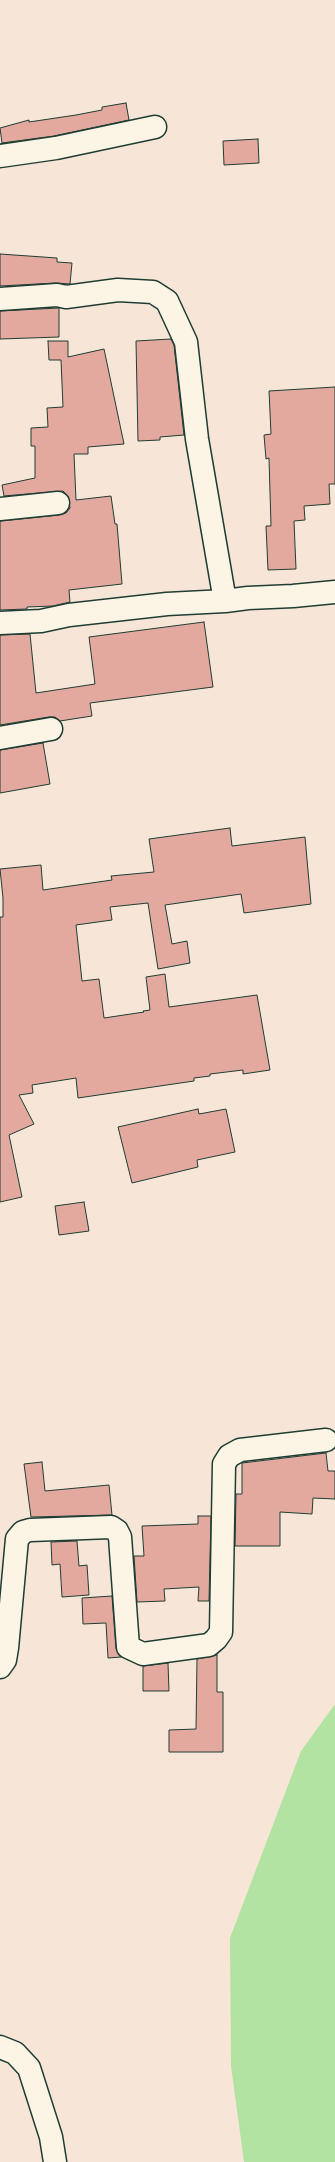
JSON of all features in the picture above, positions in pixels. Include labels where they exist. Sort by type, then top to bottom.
[{"type":"street","points":[[0,156],[56,148],[155,127]]},
{"type":"street","points":[[0,299],[57,295],[66,297],[118,290],[153,292],[167,301],[186,342],[197,439],[225,601]]},
{"type":"street","points":[[0,509],[58,503]]},
{"type":"street","points":[[0,623],[41,621],[69,615],[166,604],[335,592]]},
{"type":"street","points":[[0,738],[51,729]]},
{"type":"street","points":[[0,1667],[5,1660],[7,1648],[17,1539],[23,1532],[30,1530],[111,1527],[117,1531],[120,1537],[128,1647],[143,1654],[209,1644],[216,1639],[221,1632],[224,1464],[229,1456],[240,1450],[326,1440]]},
{"type":"street","points":[[0,2047],[15,2053],[29,2068],[51,2136],[54,2162]]},
{"type":"green space","points":[[335,1704],[335,2162],[244,2162],[231,2066],[230,1938],[301,1751]]},
{"type":"building","points":[[126,103],[129,120],[54,136],[2,143],[0,128],[29,120],[29,122],[76,115],[102,110],[102,107]]},
{"type":"building","points":[[258,139],[259,163],[224,165],[223,141]]},
{"type":"building","points":[[0,254],[57,258],[57,262],[72,263],[70,284],[56,283],[0,286]]},
{"type":"building","points":[[59,308],[59,337],[0,339],[0,311]]},
{"type":"building","points":[[171,339],[174,345],[184,435],[160,437],[160,440],[138,441],[136,341]]},
{"type":"building","points":[[48,341],[68,341],[68,357],[104,349],[124,444],[88,447],[88,454],[74,454],[76,500],[111,496],[115,524],[117,524],[122,584],[69,590],[70,602],[53,606],[0,610],[0,521],[59,515],[66,513],[70,508],[68,496],[63,491],[4,496],[2,485],[35,478],[35,446],[31,446],[31,428],[48,427],[47,408],[63,407],[61,360],[49,360]]},
{"type":"building","points":[[335,387],[335,484],[329,484],[330,504],[304,506],[305,520],[294,521],[296,569],[268,570],[266,526],[271,526],[269,458],[266,459],[264,435],[271,434],[269,391]]},
{"type":"building","points":[[204,622],[213,687],[90,703],[92,716],[60,721],[55,717],[49,717],[0,725],[0,635],[30,634],[36,693],[95,684],[89,637]]},
{"type":"building","points":[[43,743],[50,784],[0,793],[0,750]]},
{"type":"building","points":[[230,828],[232,846],[305,837],[311,904],[244,913],[241,894],[165,905],[172,944],[187,941],[190,963],[158,969],[148,903],[110,907],[112,920],[76,925],[82,981],[99,979],[104,1018],[150,1010],[146,977],[165,974],[169,1007],[257,995],[270,1070],[243,1074],[243,1070],[210,1074],[210,1076],[194,1078],[194,1081],[78,1098],[76,1078],[32,1085],[33,1093],[19,1095],[34,1124],[9,1135],[22,1197],[0,1202],[0,917],[3,917],[3,898],[0,869],[41,865],[43,890],[112,880],[111,876],[154,872],[149,839]]},
{"type":"building","points":[[198,1109],[199,1114],[226,1109],[235,1152],[197,1160],[198,1167],[132,1183],[118,1127]]},
{"type":"building","points":[[84,1202],[89,1231],[59,1235],[55,1206]]},
{"type":"building","points":[[326,1453],[328,1471],[335,1471],[335,1499],[313,1498],[312,1514],[280,1512],[280,1546],[235,1546],[236,1494],[242,1494],[242,1463]]},
{"type":"building","points":[[42,1462],[45,1491],[109,1485],[112,1515],[31,1517],[24,1464]]},
{"type":"building","points":[[198,1516],[211,1516],[209,1601],[198,1601],[199,1587],[164,1589],[165,1601],[137,1602],[134,1556],[144,1556],[142,1526],[198,1524]]},
{"type":"building","points":[[77,1541],[79,1566],[87,1565],[89,1595],[62,1597],[60,1564],[52,1565],[51,1542]]},
{"type":"building","points":[[112,1596],[116,1648],[121,1657],[108,1658],[106,1623],[83,1624],[82,1598]]},
{"type":"building","points":[[217,1655],[217,1692],[223,1692],[223,1752],[169,1752],[169,1730],[196,1729],[197,1659]]},
{"type":"building","points":[[168,1663],[169,1691],[143,1691],[143,1666]]}]
